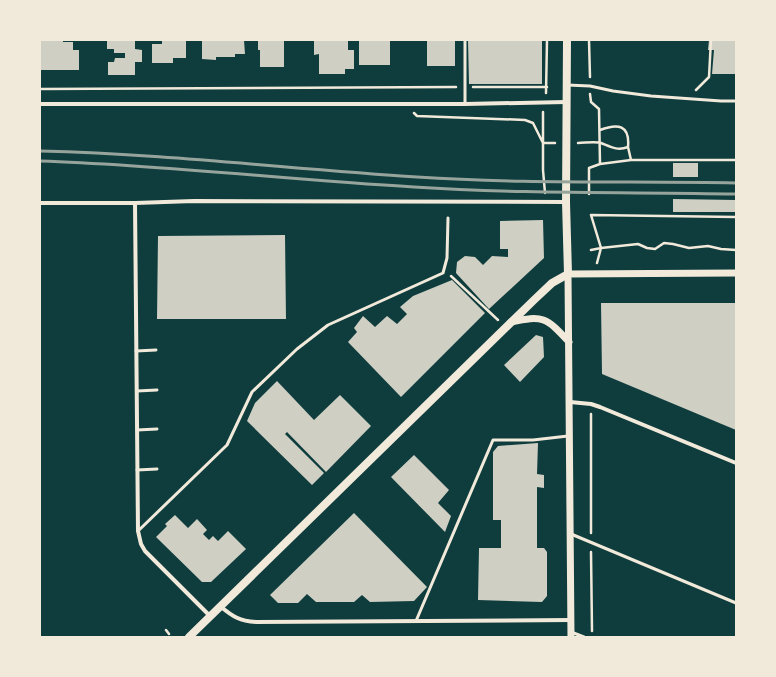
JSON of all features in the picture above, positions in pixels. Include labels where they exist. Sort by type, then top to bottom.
[{"type":"main road","points":[[189,637],[508,325],[552,283],[568,274],[566,199],[567,40]]},
{"type":"street","points":[[40,104],[464,104],[566,102]]},
{"type":"street","points":[[40,203],[566,199]]},
{"type":"street","points":[[135,203],[138,531],[141,544],[145,551],[210,616]]},
{"type":"street","points":[[571,634],[572,534],[568,274],[736,273]]},
{"type":"street","points":[[508,325],[531,318],[544,319],[569,342]]},
{"type":"street","points":[[570,402],[591,404],[736,463]]},
{"type":"street","points":[[220,606],[233,616],[244,621],[256,622],[572,620]]},
{"type":"lane","points":[[464,104],[465,40]]},
{"type":"lane","points":[[566,85],[590,86],[621,92],[678,98],[721,101],[736,100]]},
{"type":"lane","points":[[138,531],[227,445],[252,392],[297,349],[328,325],[443,274],[447,258],[448,218]]},
{"type":"lane","points":[[136,351],[156,350]]},
{"type":"lane","points":[[137,391],[157,390]]},
{"type":"lane","points":[[137,430],[157,429]]},
{"type":"lane","points":[[416,621],[493,440],[533,440],[570,435]]},
{"type":"lane","points":[[137,470],[157,469]]},
{"type":"lane","points":[[572,534],[736,603]]},
{"type":"lane","points":[[571,634],[584,637]]},
{"type":"path","points":[[689,98],[709,77],[711,40]]},
{"type":"path","points":[[40,89],[547,87]]},
{"type":"path","points":[[404,104],[417,116],[525,120],[533,122],[543,143],[600,143],[611,148],[622,150],[628,147]]},
{"type":"path","points":[[600,130],[610,126],[617,126],[625,130],[629,136],[628,147],[631,160]]},
{"type":"path","points":[[600,143],[600,164]]},
{"type":"path","points":[[589,194],[589,168],[600,164],[631,160],[736,160]]},
{"type":"path","points":[[543,170],[545,193]]},
{"type":"path","points":[[593,274],[601,248],[591,215],[736,217]]},
{"type":"path","points":[[591,250],[638,244],[647,248],[655,249],[664,243],[689,248],[708,246],[736,250]]},
{"type":"path","points":[[444,269],[508,325]]},
{"type":"path","points":[[591,404],[592,637]]},
{"type":"path","points":[[166,630],[169,634]]},
{"type":"building","points":[[40,40],[63,40],[63,42],[73,42],[73,50],[79,50],[79,70],[40,70]]},
{"type":"building","points":[[107,40],[135,40],[135,49],[142,50],[142,62],[135,62],[135,75],[108,75],[108,62],[114,62],[115,58],[125,58],[125,53],[114,53],[114,49],[107,49]]},
{"type":"building","points":[[162,40],[186,40],[186,58],[173,58],[173,63],[152,63],[152,44],[162,44]]},
{"type":"building","points":[[202,40],[244,40],[245,54],[235,54],[235,57],[216,57],[216,60],[202,59]]},
{"type":"building","points":[[258,40],[284,40],[284,67],[260,67],[260,50],[258,50]]},
{"type":"building","points":[[314,40],[348,40],[348,50],[354,50],[354,69],[345,69],[345,74],[319,74],[319,54],[314,55]]},
{"type":"building","points":[[359,40],[390,40],[390,65],[359,65]]},
{"type":"building","points":[[427,40],[455,40],[455,66],[427,66]]},
{"type":"building","points":[[468,40],[542,40],[542,84],[469,84]]},
{"type":"building","points":[[709,40],[736,40],[736,74],[712,74],[714,50],[708,50]]},
{"type":"building","points":[[673,163],[698,163],[698,177],[673,177]]},
{"type":"building","points":[[673,199],[736,200],[736,212],[673,212]]},
{"type":"building","points":[[543,220],[544,258],[489,309],[456,273],[457,262],[465,256],[475,257],[483,265],[492,256],[508,257],[508,249],[500,249],[500,221]]},
{"type":"building","points":[[285,235],[286,319],[157,319],[158,236]]},
{"type":"building","points":[[452,280],[485,313],[401,397],[348,342],[357,332],[354,328],[363,316],[375,327],[387,316],[397,324],[407,314],[400,307],[413,296]]},
{"type":"building","points":[[601,303],[736,303],[736,430],[602,374]]},
{"type":"building","points":[[536,335],[543,337],[544,357],[520,382],[504,365]]},
{"type":"building","points":[[277,381],[314,420],[340,395],[371,426],[326,472],[287,432],[285,434],[324,473],[312,485],[247,421],[255,403]]},
{"type":"building","points":[[538,443],[537,474],[544,475],[544,488],[537,487],[537,548],[544,548],[547,552],[547,596],[542,602],[478,600],[479,548],[501,548],[501,520],[493,520],[493,452],[498,446]]},
{"type":"building","points":[[414,455],[449,490],[438,503],[451,516],[445,532],[391,477]]},
{"type":"building","points":[[354,513],[427,587],[414,601],[370,602],[362,595],[354,602],[316,602],[307,594],[298,603],[278,603],[270,595]]},
{"type":"building","points":[[175,515],[188,528],[197,519],[207,530],[203,534],[209,540],[213,536],[218,541],[228,531],[246,549],[211,582],[202,582],[156,537],[167,526],[165,524]]},
{"type":"railway","points":[[40,151],[134,155],[370,174],[457,179],[736,183]]},
{"type":"railway","points":[[40,161],[134,166],[367,184],[454,189],[535,192],[736,194]]}]
